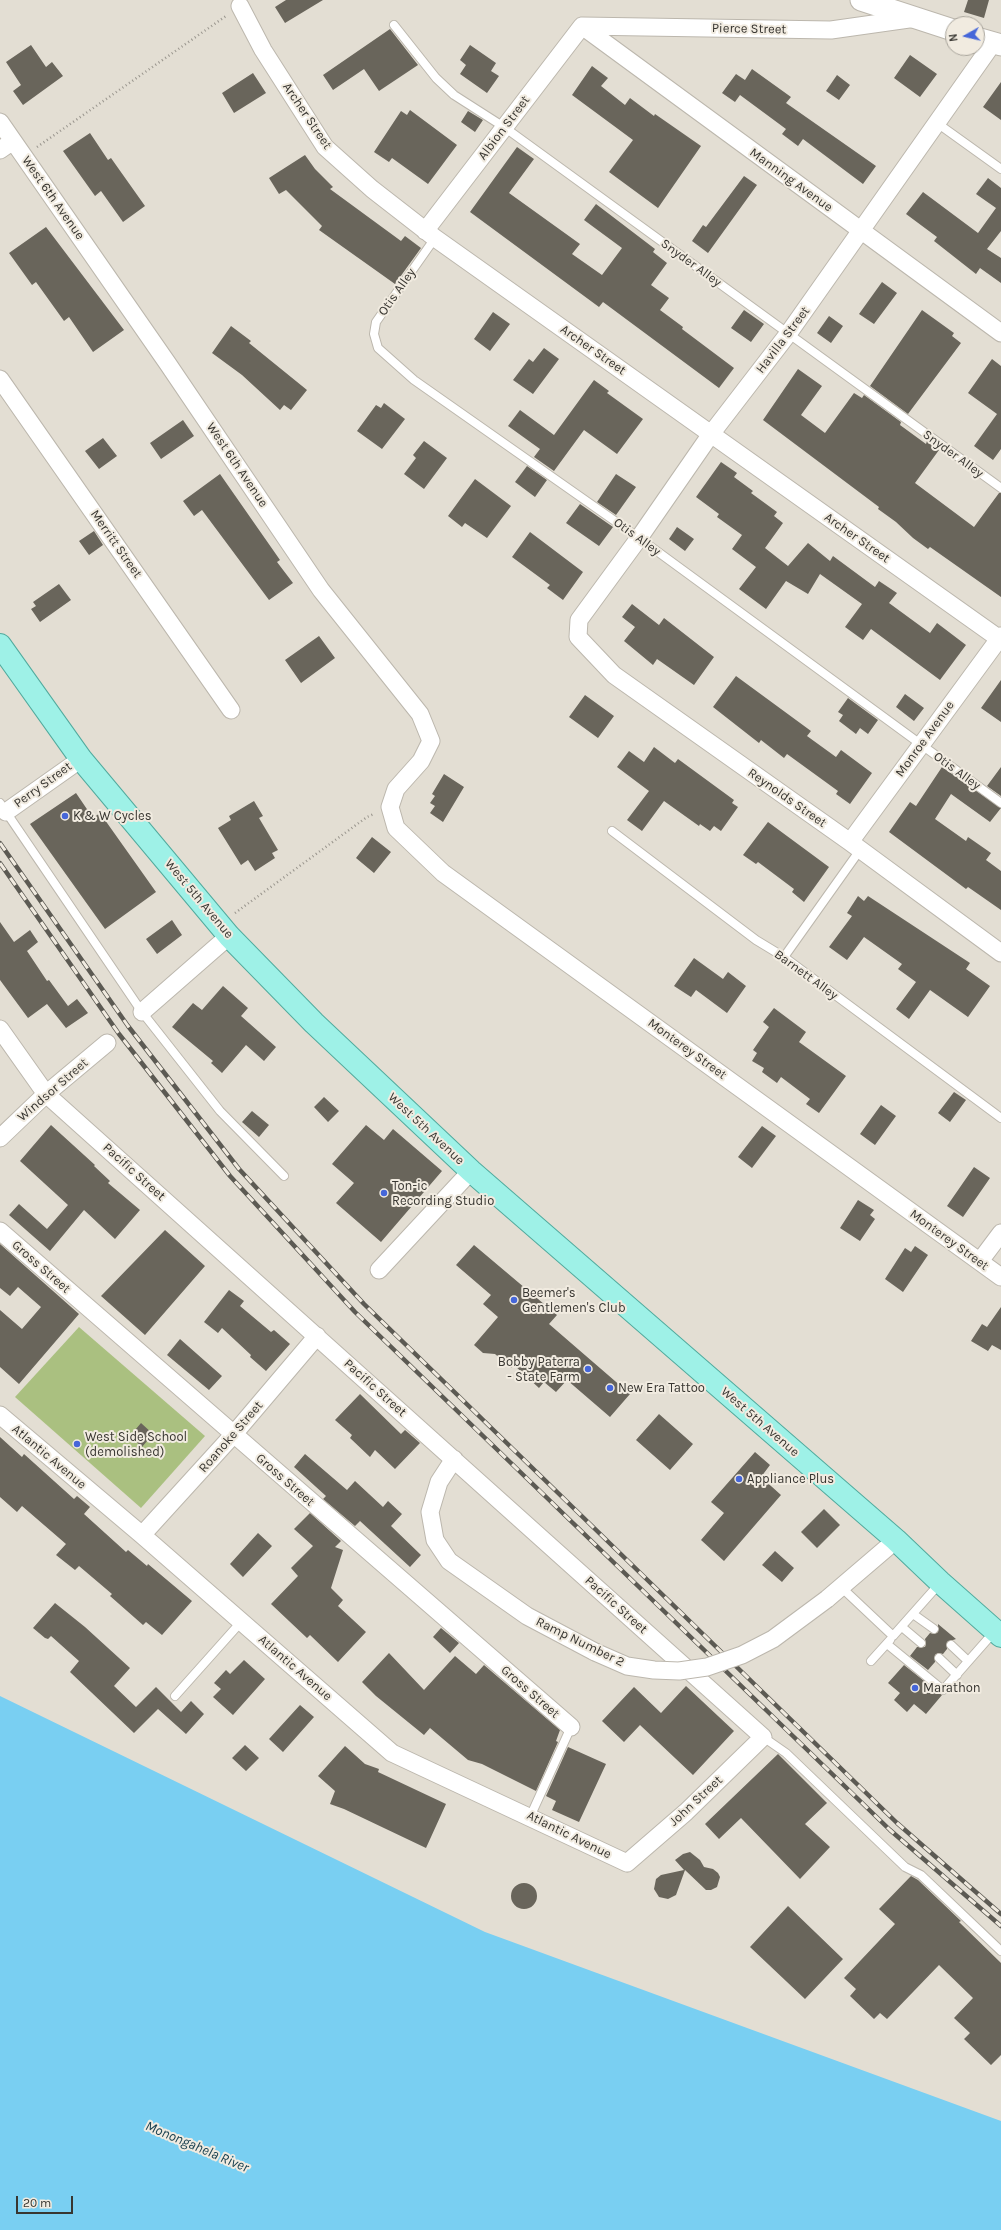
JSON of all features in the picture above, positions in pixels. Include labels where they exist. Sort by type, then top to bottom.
[{"type":"main road","name":"West 5th Avenue","points":[[0,645],[81,759],[225,930],[314,1023],[470,1171],[896,1540],[998,1634]]},
{"type":"street","points":[[861,0],[945,27]]},
{"type":"street","name":"Archer Street","points":[[240,6],[263,50],[325,147],[430,234],[1000,638]]},
{"type":"street","name":"Pierce Street","points":[[582,26],[831,30],[916,18]]},
{"type":"street","name":"Albion Street","points":[[430,234],[504,127],[582,26]]},
{"type":"street","name":"Manning Avenue","points":[[582,26],[861,232],[1001,333]]},
{"type":"street","name":"Havilla Street","points":[[578,637],[579,620],[639,538],[711,434],[788,334],[861,232],[937,123],[990,42]]},
{"type":"street","name":"West 6th Avenue","points":[[0,122],[7,145],[24,156],[168,364],[321,590],[420,714],[431,741],[420,761],[396,789],[390,807]]},
{"type":"street","name":"Merritt Street","points":[[0,379],[230,710]]},
{"type":"street","name":"Reynolds Street","points":[[578,637],[614,675],[855,846],[1001,954]]},
{"type":"street","name":"Monroe Avenue","points":[[855,846],[921,746],[1000,638]]},
{"type":"street","name":"Perry Street","points":[[3,807],[81,759]]},
{"type":"street","name":"Monterey Street","points":[[390,807],[396,828],[443,873],[980,1261],[1001,1278]]},
{"type":"street","points":[[142,1012],[225,930]]},
{"type":"street","name":"Pacific Street","points":[[0,1029],[46,1094],[762,1737]]},
{"type":"street","name":"Windsor Street","points":[[0,1138],[46,1094],[107,1043]]},
{"type":"street","points":[[379,1270],[470,1171]]},
{"type":"street","name":"Gross Street","points":[[0,1231],[233,1435],[571,1727]]},
{"type":"street","points":[[980,1261],[1001,1233]]},
{"type":"street","name":"Roanoke Street","points":[[142,1535],[233,1435],[317,1336]]},
{"type":"street","name":"Atlantic Avenue","points":[[0,1415],[142,1535],[392,1753],[627,1863]]},
{"type":"street","name":"Ramp Number 2","points":[[454,1459],[439,1482],[430,1512],[435,1540],[449,1561],[526,1616],[595,1652],[627,1666],[654,1670],[679,1671],[707,1667],[742,1655],[773,1639],[827,1599],[896,1540]]},
{"type":"street","name":"John Street","points":[[627,1863],[686,1812],[762,1737]]},
{"type":"lane","name":"Snyder Alley","points":[[394,25],[436,78],[454,95],[504,127],[1001,488]]},
{"type":"lane","points":[[937,123],[1001,169]]},
{"type":"lane","name":"Otis Alley","points":[[430,234],[376,322],[374,334],[378,348],[414,380],[639,538],[921,746],[1001,803]]},
{"type":"lane","points":[[3,807],[142,1012],[220,1111],[284,1176]]},
{"type":"lane","name":"Barnett Alley","points":[[612,831],[756,940],[784,957],[1001,1118]]},
{"type":"lane","name":"Monroe Avenue","points":[[784,957],[855,846]]},
{"type":"lane","points":[[871,1661],[940,1582]]},
{"type":"lane","points":[[840,1587],[893,1636]]},
{"type":"lane","points":[[913,1614],[934,1629]]},
{"type":"lane","points":[[175,1696],[241,1622]]},
{"type":"lane","points":[[902,1627],[921,1643]]},
{"type":"lane","points":[[886,1644],[943,1690],[968,1661],[998,1634]]},
{"type":"lane","points":[[951,1645],[968,1661]]},
{"type":"lane","points":[[939,1658],[957,1675]]},
{"type":"lane","points":[[530,1817],[571,1727]]},
{"type":"lane","points":[[762,1737],[786,1753],[905,1867],[920,1874],[1001,1951]]},
{"type":"path","points":[[24,156],[240,6]]},
{"type":"path","points":[[225,930],[367,817],[390,807]]},
{"type":"green space","points":[[79,1327],[205,1436],[141,1508],[15,1397]]},
{"type":"water","name":"Monongahela River","points":[[0,1696],[485,1932],[1001,2121],[1001,2230],[0,2230]]},
{"type":"building","points":[[286,0],[323,0],[285,23],[275,7]]},
{"type":"building","points":[[968,0],[989,0],[985,16],[977,16],[964,12]]},
{"type":"building","points":[[390,29],[418,65],[379,91],[364,69],[333,90],[323,75]]},
{"type":"building","points":[[31,45],[46,67],[52,62],[63,76],[23,105],[13,91],[21,85],[6,62]]},
{"type":"building","points":[[470,45],[496,63],[491,71],[499,76],[487,93],[460,74],[466,65],[460,60]]},
{"type":"building","points":[[910,55],[937,74],[920,97],[894,78]]},
{"type":"building","points":[[592,66],[608,78],[601,86],[625,105],[630,98],[654,116],[655,114],[701,146],[658,208],[609,172],[633,140],[572,95]]},
{"type":"building","points":[[752,69],[791,97],[786,103],[876,166],[863,184],[803,139],[798,146],[782,134],[786,129],[740,95],[735,102],[722,93],[736,74],[745,80]]},
{"type":"building","points":[[253,73],[266,93],[234,113],[222,93]]},
{"type":"building","points":[[837,75],[850,85],[839,100],[826,91]]},
{"type":"building","points":[[1001,82],[1001,120],[983,107]]},
{"type":"building","points":[[410,110],[457,145],[428,184],[392,158],[389,162],[374,152],[401,111],[407,115]]},
{"type":"building","points":[[468,111],[483,120],[475,132],[461,122]]},
{"type":"building","points":[[90,133],[108,160],[111,158],[145,206],[123,222],[101,191],[95,196],[63,151]]},
{"type":"building","points":[[517,147],[534,159],[509,193],[580,244],[572,254],[602,275],[622,248],[584,220],[596,204],[655,249],[653,252],[667,263],[651,285],[669,298],[660,310],[683,327],[682,329],[734,368],[719,388],[603,302],[599,307],[470,212]]},
{"type":"building","points":[[305,155],[315,169],[333,187],[330,189],[401,241],[405,236],[421,248],[395,284],[319,230],[322,226],[286,190],[279,194],[269,178]]},
{"type":"building","points":[[744,176],[757,185],[708,253],[692,241],[703,225],[706,227]]},
{"type":"building","points":[[988,178],[1001,188],[1001,231],[987,249],[1001,258],[1001,283],[980,268],[976,274],[934,241],[937,237],[906,214],[923,192],[978,233],[996,208],[976,194]]},
{"type":"building","points":[[46,227],[124,330],[93,352],[69,317],[64,321],[36,282],[32,285],[9,253]]},
{"type":"building","points":[[882,282],[897,293],[874,324],[859,314]]},
{"type":"building","points":[[744,310],[764,324],[751,342],[731,328]]},
{"type":"building","points":[[922,310],[954,333],[952,336],[961,343],[908,414],[870,386]]},
{"type":"building","points":[[493,312],[510,324],[490,351],[474,339]]},
{"type":"building","points":[[829,316],[843,326],[831,343],[817,333]]},
{"type":"building","points":[[231,326],[251,341],[249,343],[307,390],[291,410],[284,405],[280,410],[242,375],[212,353]]},
{"type":"building","points":[[544,348],[559,359],[533,394],[513,380],[529,359],[533,362]]},
{"type":"building","points":[[992,359],[1001,366],[1001,449],[993,460],[974,446],[997,414],[968,393]]},
{"type":"building","points":[[798,369],[822,386],[801,415],[825,433],[854,393],[862,398],[864,395],[901,422],[900,425],[926,444],[927,441],[939,450],[915,483],[974,527],[999,493],[1001,493],[1001,597],[930,547],[928,549],[913,538],[896,522],[878,509],[879,507],[763,420]]},
{"type":"building","points":[[594,380],[609,391],[607,393],[643,419],[617,454],[584,430],[554,471],[534,457],[540,449],[508,426],[520,410],[554,435]]},
{"type":"building","points":[[384,403],[405,419],[382,449],[357,431],[376,405],[381,408]]},
{"type":"building","points":[[183,420],[194,436],[161,459],[150,443]]},
{"type":"building","points":[[103,438],[117,456],[99,469],[85,451]]},
{"type":"building","points":[[424,441],[447,458],[424,489],[404,474],[416,458],[413,455]]},
{"type":"building","points":[[721,462],[737,473],[734,477],[753,491],[751,493],[777,512],[774,516],[783,523],[765,548],[788,566],[808,543],[830,561],[833,556],[875,587],[879,581],[897,593],[889,603],[930,633],[937,623],[966,645],[940,680],[871,629],[863,640],[845,627],[862,604],[820,574],[808,594],[786,581],[766,609],[739,589],[756,567],[732,549],[742,535],[717,517],[719,514],[696,497]]},
{"type":"building","points":[[527,466],[547,480],[535,497],[515,482]]},
{"type":"building","points":[[220,474],[280,560],[277,562],[293,583],[269,600],[202,510],[194,516],[183,501]]},
{"type":"building","points":[[616,474],[636,487],[616,515],[597,502]]},
{"type":"building","points":[[475,479],[511,506],[487,538],[465,523],[462,527],[448,516]]},
{"type":"building","points":[[580,504],[613,527],[599,546],[566,523]]},
{"type":"building","points":[[677,527],[694,539],[685,551],[669,539]]},
{"type":"building","points":[[94,531],[103,545],[89,555],[79,541]]},
{"type":"building","points":[[530,532],[583,572],[563,600],[547,588],[550,585],[512,557]]},
{"type":"building","points":[[59,584],[71,600],[40,622],[31,609],[36,606],[33,602]]},
{"type":"building","points":[[632,604],[659,625],[664,618],[714,657],[694,685],[657,659],[653,665],[624,641],[635,627],[622,617]]},
{"type":"building","points":[[319,636],[335,658],[301,683],[285,660]]},
{"type":"building","points":[[736,676],[811,731],[807,736],[836,757],[841,750],[872,773],[850,804],[836,794],[838,791],[787,754],[784,758],[761,740],[759,743],[713,707]]},
{"type":"building","points":[[1001,680],[1001,722],[981,708]]},
{"type":"building","points":[[905,694],[924,708],[914,721],[896,707]]},
{"type":"building","points":[[585,695],[614,716],[598,738],[569,717]]},
{"type":"building","points":[[848,698],[878,720],[868,734],[860,728],[856,734],[839,721],[843,715],[838,712]]},
{"type":"building","points":[[654,747],[675,763],[678,759],[734,800],[732,803],[738,807],[721,831],[714,826],[710,831],[700,824],[699,826],[664,801],[642,831],[627,820],[649,791],[617,767],[629,751],[644,762]]},
{"type":"building","points":[[942,767],[1001,808],[990,822],[951,794],[935,819],[966,841],[968,837],[991,853],[986,860],[1001,871],[1001,910],[968,887],[966,889],[889,832],[910,802],[916,806]]},
{"type":"building","points":[[1001,767],[1001,796],[987,786]]},
{"type":"building","points":[[444,774],[464,787],[443,822],[430,813],[435,806],[430,803],[435,796],[432,794]]},
{"type":"building","points":[[76,793],[93,818],[100,813],[156,892],[105,929],[30,824]]},
{"type":"building","points":[[254,801],[263,816],[259,818],[278,850],[272,853],[275,858],[255,871],[248,860],[241,865],[218,828],[231,820],[229,816]]},
{"type":"building","points":[[768,822],[829,867],[804,902],[792,892],[794,889],[758,862],[756,864],[743,855]]},
{"type":"building","points":[[372,837],[391,852],[374,873],[356,858]]},
{"type":"building","points":[[858,896],[864,901],[868,896],[970,963],[966,969],[990,986],[968,1017],[930,990],[909,1019],[896,1009],[916,982],[898,969],[902,964],[864,937],[847,960],[829,947],[852,916],[847,913]]},
{"type":"building","points":[[172,920],[182,935],[157,954],[146,939]]},
{"type":"building","points":[[0,922],[14,942],[30,930],[38,942],[27,951],[47,981],[49,980],[68,1006],[77,999],[88,1013],[66,1028],[47,1004],[28,1018],[0,980]]},
{"type":"building","points":[[694,958],[723,979],[728,972],[746,986],[727,1013],[696,990],[691,997],[674,986]]},
{"type":"building","points":[[223,986],[248,1008],[241,1016],[276,1047],[264,1061],[246,1045],[222,1073],[211,1063],[213,1061],[172,1027],[193,1003],[202,1010]]},
{"type":"building","points":[[774,1008],[806,1032],[799,1042],[846,1076],[819,1113],[806,1104],[810,1099],[781,1077],[777,1083],[762,1072],[764,1068],[752,1061],[757,1053],[753,1050],[769,1027],[763,1022]]},
{"type":"building","points":[[954,1092],[966,1100],[950,1122],[938,1113]]},
{"type":"building","points":[[324,1097],[339,1111],[328,1122],[314,1107]]},
{"type":"building","points":[[881,1105],[896,1116],[875,1145],[860,1134]]},
{"type":"building","points":[[252,1111],[269,1125],[259,1137],[242,1122]]},
{"type":"building","points":[[51,1125],[95,1165],[94,1166],[110,1181],[108,1183],[140,1210],[115,1239],[84,1210],[50,1251],[9,1215],[19,1204],[47,1229],[68,1205],[20,1161]]},
{"type":"building","name":"Ton-ic Recording Studio","points":[[366,1125],[384,1140],[393,1129],[442,1171],[381,1242],[336,1203],[354,1183],[332,1164]]},
{"type":"building","points":[[762,1126],[776,1136],[752,1168],[738,1157]]},
{"type":"building","points":[[974,1167],[990,1178],[963,1217],[947,1206]]},
{"type":"building","points":[[858,1200],[874,1210],[870,1215],[875,1219],[860,1241],[840,1228]]},
{"type":"building","points":[[165,1230],[205,1266],[145,1335],[101,1296]]},
{"type":"building","points":[[0,1244],[79,1314],[19,1384],[0,1367],[0,1310],[22,1329],[41,1307],[18,1287],[10,1296],[0,1288]]},
{"type":"building","points":[[474,1245],[557,1315],[549,1324],[630,1394],[610,1417],[567,1380],[556,1392],[544,1382],[539,1388],[514,1365],[511,1368],[495,1354],[483,1353],[474,1345],[498,1317],[483,1304],[491,1295],[456,1265]]},
{"type":"building","points":[[915,1246],[928,1255],[903,1292],[885,1279],[905,1248],[911,1252]]},
{"type":"building","points":[[229,1290],[244,1301],[240,1306],[271,1332],[274,1330],[290,1344],[266,1371],[222,1328],[218,1333],[204,1322]]},
{"type":"building","points":[[1001,1307],[1001,1350],[992,1345],[988,1351],[971,1341],[982,1324],[987,1327]]},
{"type":"building","points":[[180,1339],[222,1376],[209,1390],[167,1355]]},
{"type":"building","points":[[360,1394],[401,1434],[405,1430],[420,1443],[395,1469],[375,1450],[370,1457],[350,1438],[352,1435],[335,1420]]},
{"type":"building","points":[[659,1414],[693,1444],[670,1470],[636,1440]]},
{"type":"building","points":[[141,1423],[153,1434],[142,1447],[130,1436]]},
{"type":"building","points":[[0,1437],[22,1457],[24,1454],[74,1499],[77,1496],[90,1507],[84,1514],[126,1552],[128,1550],[147,1566],[148,1564],[192,1601],[162,1635],[146,1622],[143,1625],[110,1596],[112,1594],[79,1566],[75,1570],[56,1555],[66,1544],[22,1506],[17,1512],[0,1497]]},
{"type":"building","points":[[755,1452],[770,1465],[761,1477],[781,1495],[724,1561],[701,1540],[724,1513],[711,1502]]},
{"type":"building","points":[[305,1454],[347,1490],[355,1481],[383,1507],[388,1501],[402,1514],[391,1526],[421,1555],[410,1567],[360,1521],[355,1526],[323,1499],[326,1496],[294,1467]]},
{"type":"building","points":[[824,1509],[840,1525],[817,1548],[801,1532]]},
{"type":"building","points":[[310,1513],[341,1541],[335,1547],[343,1550],[331,1588],[343,1600],[338,1606],[366,1632],[338,1662],[310,1635],[307,1638],[271,1604],[298,1576],[291,1568],[313,1546],[294,1529]]},
{"type":"building","points":[[258,1533],[272,1546],[243,1577],[230,1564]]},
{"type":"building","points":[[775,1551],[794,1568],[782,1582],[762,1565]]},
{"type":"building","points":[[55,1603],[85,1627],[130,1668],[114,1686],[136,1707],[156,1687],[181,1712],[191,1701],[204,1714],[186,1734],[158,1709],[134,1733],[70,1672],[79,1661],[51,1636],[48,1639],[45,1638],[33,1628]]},
{"type":"building","points":[[938,1624],[956,1639],[947,1642],[947,1649],[943,1654],[938,1653],[935,1655],[935,1662],[928,1670],[910,1656],[917,1647],[925,1647],[925,1639],[930,1633],[934,1634],[938,1632]]},
{"type":"building","points":[[441,1628],[459,1643],[450,1653],[433,1637]]},
{"type":"building","points":[[389,1653],[424,1690],[455,1656],[476,1674],[484,1665],[560,1730],[556,1741],[558,1742],[536,1791],[482,1764],[468,1760],[430,1728],[424,1735],[376,1696],[362,1682]]},
{"type":"building","points":[[244,1660],[265,1679],[233,1715],[213,1697],[221,1689],[214,1683],[226,1670],[230,1674]]},
{"type":"building","name":"Marathon","points":[[904,1665],[942,1695],[926,1714],[914,1704],[907,1712],[894,1700],[900,1693],[888,1683]]},
{"type":"building","points":[[686,1686],[734,1731],[693,1775],[640,1725],[624,1742],[602,1721],[634,1687],[661,1713]]},
{"type":"building","points":[[300,1705],[314,1717],[283,1752],[269,1739]]},
{"type":"building","points":[[245,1745],[259,1758],[246,1771],[232,1758]]},
{"type":"building","points":[[345,1746],[365,1764],[379,1769],[378,1772],[446,1804],[426,1848],[344,1809],[330,1804],[335,1791],[318,1776]]},
{"type":"building","points":[[568,1747],[606,1764],[579,1822],[552,1810],[556,1801],[546,1796]]},
{"type":"building","points":[[778,1754],[827,1803],[805,1824],[830,1847],[800,1879],[741,1818],[719,1839],[705,1824]]},
{"type":"building","points":[[690,1852],[700,1860],[704,1867],[713,1869],[718,1873],[720,1877],[717,1887],[711,1890],[706,1890],[685,1870],[676,1895],[668,1899],[659,1897],[654,1889],[656,1879],[661,1875],[684,1870],[675,1860],[683,1854]]},
{"type":"building","points":[[911,1876],[918,1880],[961,1921],[959,1922],[1001,1963],[1001,2055],[991,2065],[964,2039],[970,2033],[954,2018],[973,1998],[939,1965],[887,2019],[880,2013],[874,2019],[850,1996],[856,1989],[844,1978],[895,1924],[879,1909]]},
{"type":"building","points":[[524,1883],[533,1887],[537,1896],[533,1905],[524,1909],[515,1905],[511,1896],[515,1887]]},
{"type":"building","points":[[788,1906],[843,1959],[805,1999],[750,1947]]},
{"type":"railway","points":[[0,843],[128,1026],[239,1169],[364,1304],[897,1823],[1001,1914]]},
{"type":"railway","points":[[0,863],[119,1034],[230,1176],[355,1312],[890,1830],[1001,1926]]},
{"type":"place","name":"K & W Cycles","points":[[65,816]]},
{"type":"place","name":"Ton-ic Recording Studio","points":[[384,1193]]},
{"type":"place","name":"Beemer's Gentlemen's Club","points":[[514,1300]]},
{"type":"place","name":"Bobby Paterra - State Farm","points":[[588,1369]]},
{"type":"place","name":"New Era Tattoo","points":[[610,1388]]},
{"type":"place","name":"West Side School (demolished)","points":[[77,1444]]},
{"type":"place","name":"Appliance Plus","points":[[739,1479]]},
{"type":"place","name":"Marathon","points":[[915,1688]]}]
